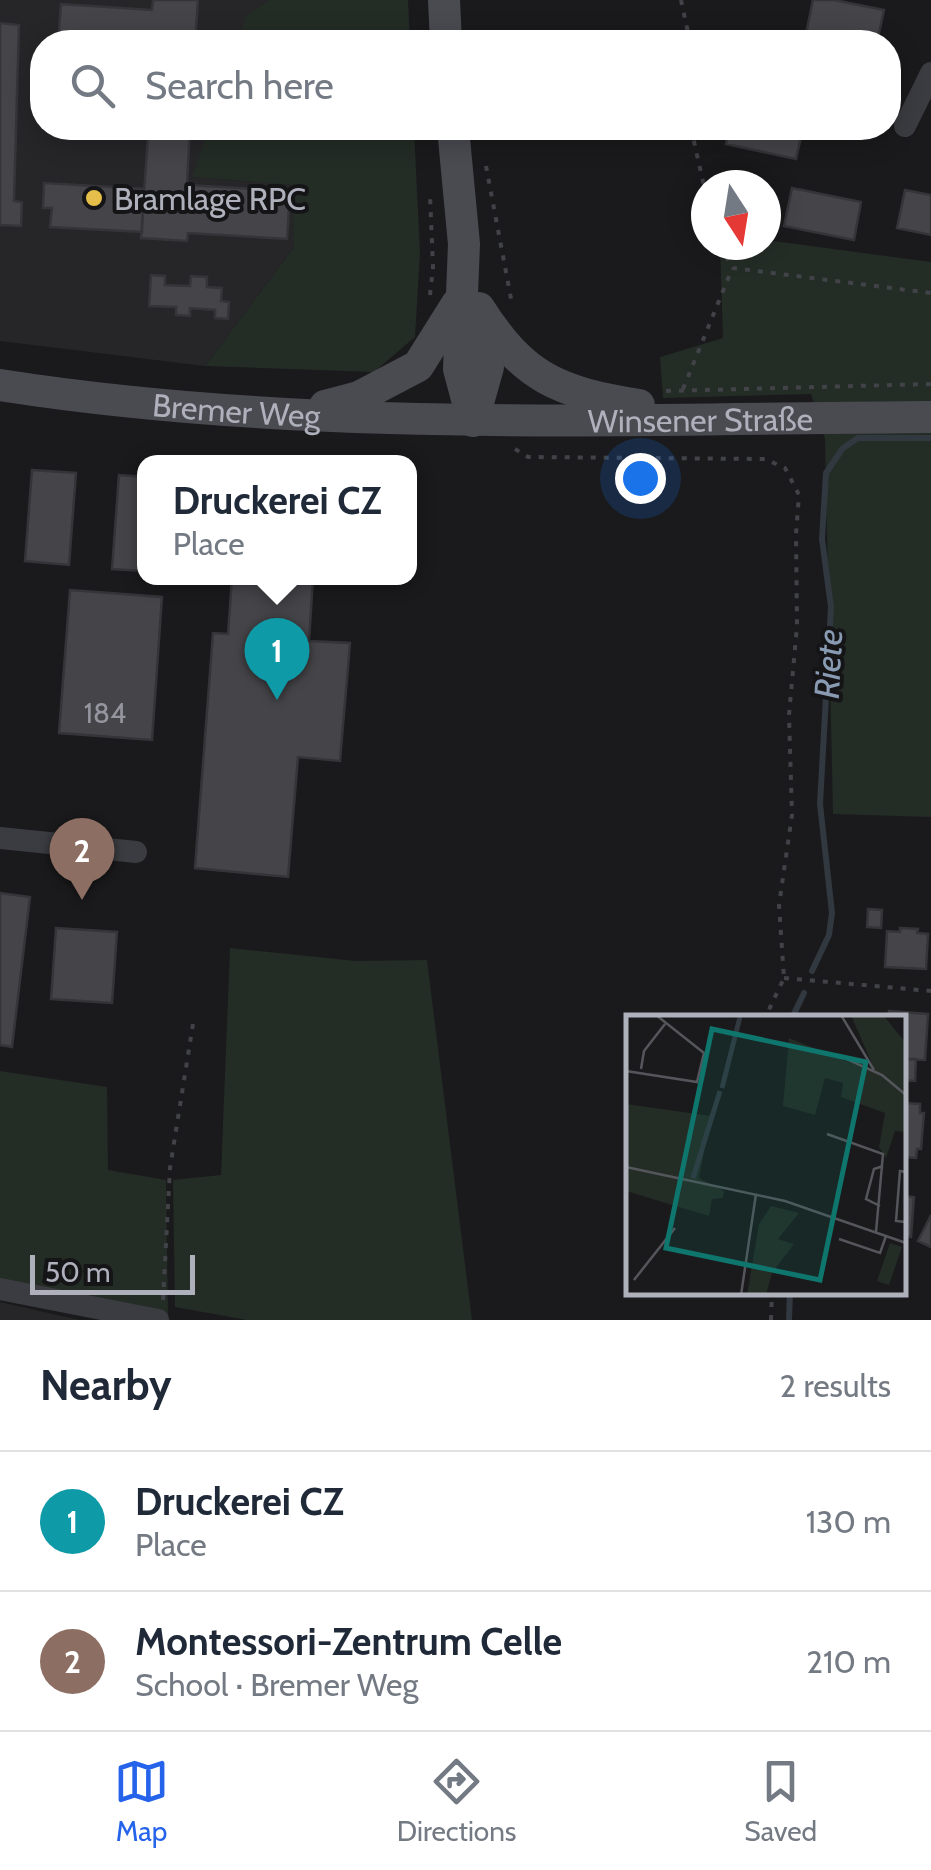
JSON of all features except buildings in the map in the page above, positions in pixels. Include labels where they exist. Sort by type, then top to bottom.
[{"type":"main road","points":[[444,0],[445,30]]},
{"type":"main road","points":[[454,140],[470,302],[459,369],[473,421]]},
{"type":"main road","points":[[296,414],[359,397],[418,366],[470,302]]},
{"type":"main road","points":[[470,302],[528,368],[556,386],[586,396],[722,418]]},
{"type":"main road","name":"Bremer Weg","points":[[0,386],[296,414],[473,421]]},
{"type":"main road","name":"Winsener Straße","points":[[473,421],[931,417]]},
{"type":"street","points":[[905,126],[931,73]]},
{"type":"street","points":[[0,838],[136,852]]},
{"type":"street","points":[[0,1289],[161,1310]]},
{"type":"path","points":[[682,0],[688,30]]},
{"type":"path","points":[[694,140],[700,170]]},
{"type":"path","points":[[486,164],[514,314]]},
{"type":"path","points":[[428,303],[433,267],[429,180]]},
{"type":"path","points":[[728,260],[733,268]]},
{"type":"path","points":[[733,268],[931,293]]},
{"type":"path","points":[[683,389],[733,268]]},
{"type":"path","points":[[664,391],[931,384]]},
{"type":"path","points":[[514,421],[513,448],[528,457],[764,459],[785,468],[799,496],[798,626],[789,715],[792,814],[779,905],[784,978],[766,1015]]},
{"type":"path","points":[[784,978],[931,991]]},
{"type":"path","points":[[161,1310],[170,1168],[193,1024]]},
{"type":"path","points":[[770,1320],[772,1295]]},
{"type":"shaded area","points":[[0,0],[269,0],[247,16],[242,30],[30,30],[30,140],[205,140],[193,177],[294,185],[294,247],[205,366],[0,341]]},
{"type":"shaded area","points":[[269,0],[408,0],[409,30],[242,30],[246,16]]},
{"type":"shaded area","points":[[205,140],[415,140],[420,253],[415,337],[374,372],[205,366],[294,247],[293,185],[192,177]]},
{"type":"shaded area","points":[[781,242],[931,262],[931,817],[833,814],[825,439],[811,394],[663,398],[660,357],[723,338],[720,260],[781,260]]},
{"type":"shaded area","points":[[230,948],[356,961],[427,960],[472,1320],[247,1320],[175,1307],[173,1180],[221,1175]]},
{"type":"shaded area","points":[[0,1071],[107,1087],[108,1170],[166,1180],[168,1318],[0,1282]]},
{"type":"shaded area","points":[[0,1302],[79,1320],[0,1320]]},
{"type":"waterway","name":"Riete","points":[[812,971],[829,935],[832,913],[820,804],[831,607],[822,539],[826,473],[843,448],[858,438],[931,438]]},
{"type":"waterway","name":"Riete","points":[[793,1015],[804,993]]},
{"type":"waterway","name":"Riete","points":[[789,1320],[790,1295]]},
{"type":"place","name":"Bramlage RPC","points":[[94,198]]},
{"type":"place","name":"Druckerei CZ","points":[[277,700]]},
{"type":"place","name":"Montessori-Zentrum Celle","points":[[82,900]]}]
